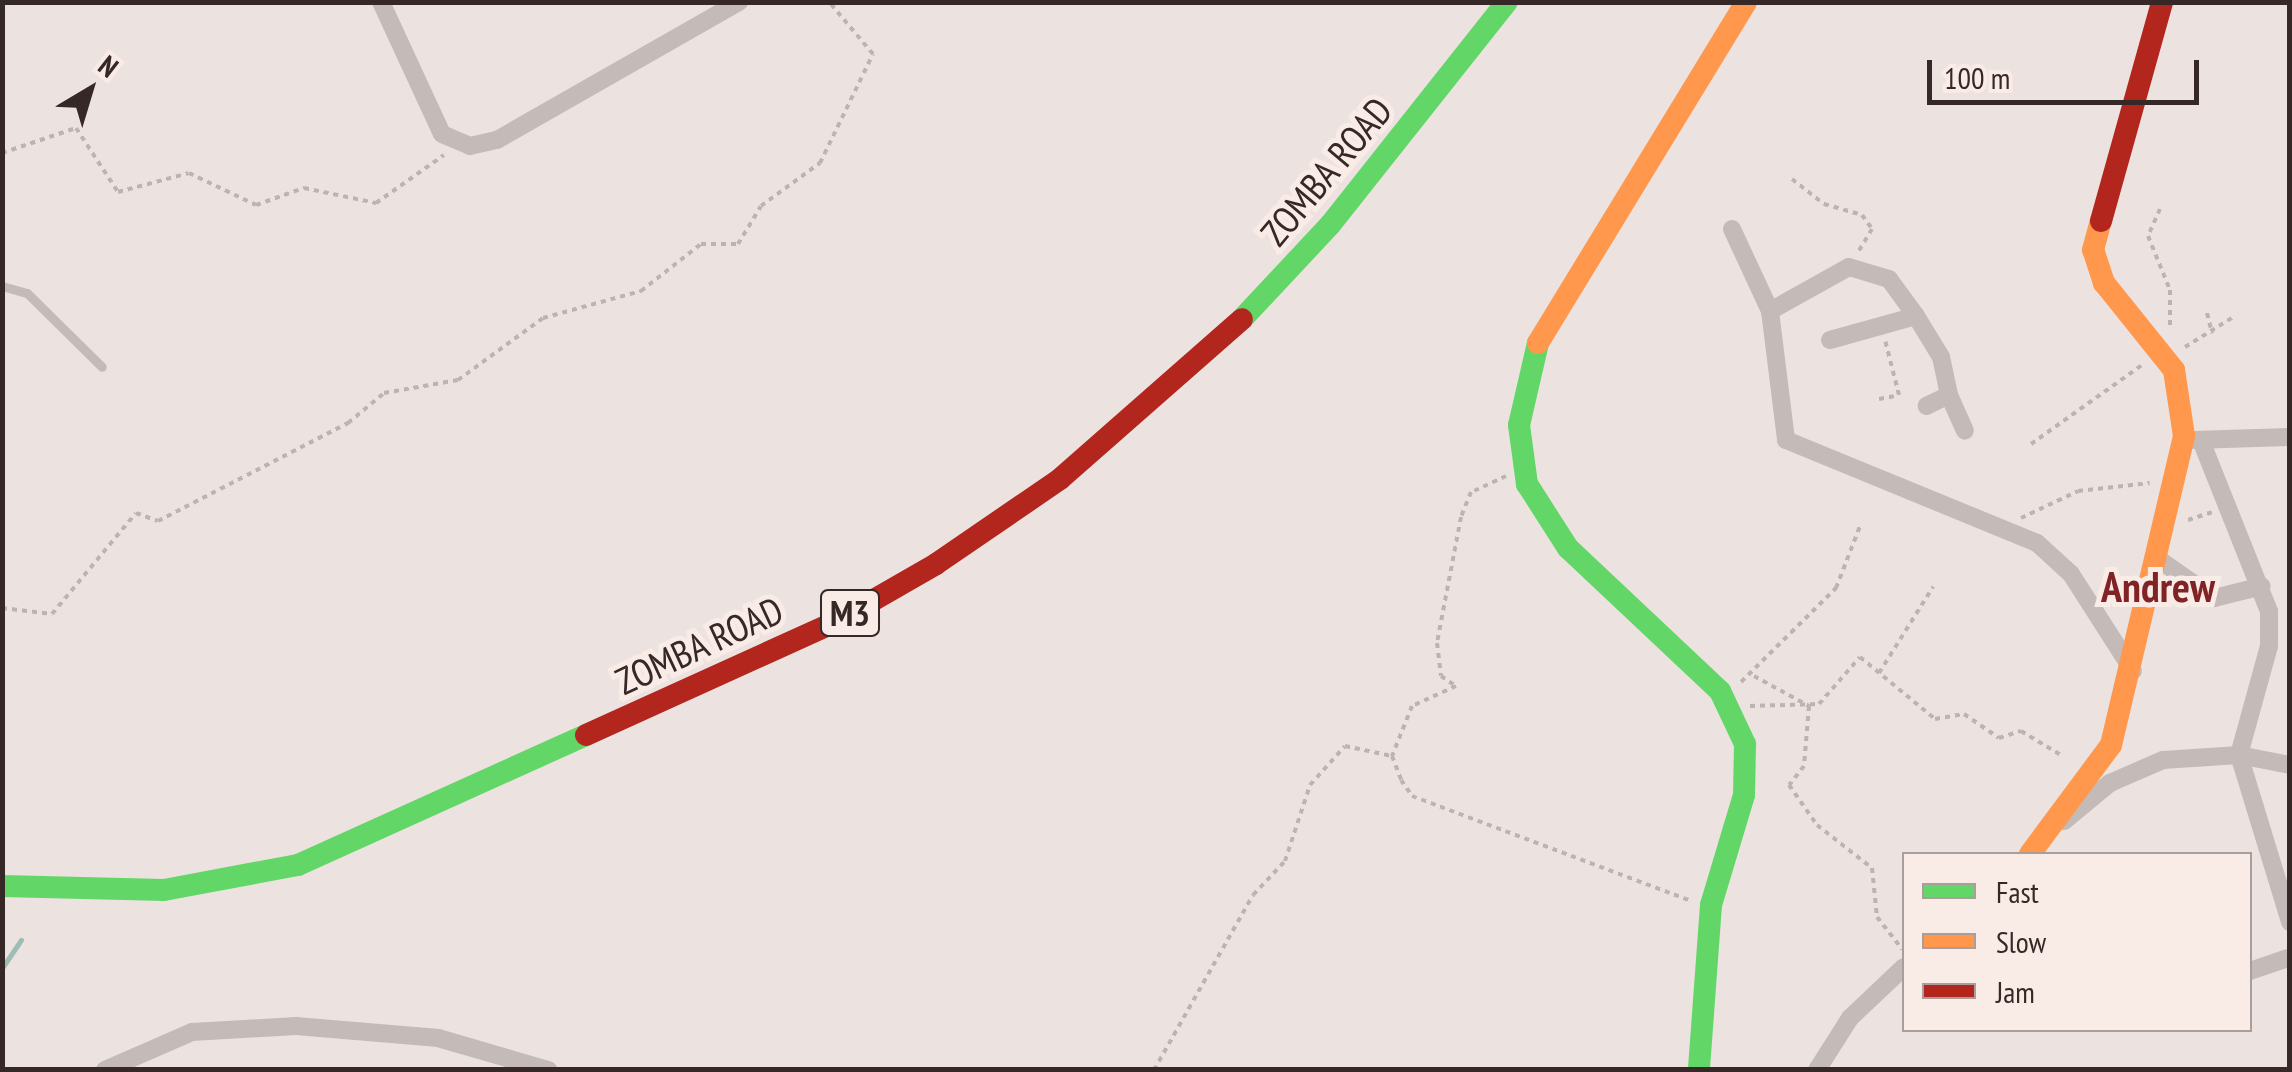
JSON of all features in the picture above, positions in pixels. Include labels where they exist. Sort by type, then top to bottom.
[{"type":"main road","name":"ZOMBA ROAD","points":[[2,886],[164,890],[298,866],[820,628],[936,564],[1060,479],[1224,338],[1330,225],[1507,2]]},
{"type":"main road","points":[[1699,1070],[1711,905],[1748,758],[1712,681],[1579,562],[1523,468],[1528,361],[1746,2]]},
{"type":"main road","points":[[2032,852],[2060,824],[2111,745],[2161,561],[2171,481],[2194,440],[2174,370],[2104,283],[2093,250],[2162,2]]},
{"type":"street","points":[[381,2],[442,134],[458,144],[497,140],[738,2]]},
{"type":"street","points":[[1732,229],[1770,311],[1786,440],[1847,472],[2010,526],[2072,574],[2133,671]]},
{"type":"street","points":[[1770,311],[1843,267],[1888,279],[1941,356],[1948,395],[1965,431]]},
{"type":"street","points":[[1830,340],[1916,316]]},
{"type":"street","points":[[1926,406],[1948,395]]},
{"type":"street","points":[[2286,433],[2194,440],[2262,586],[2268,611],[2269,646],[2239,755],[2290,922]]},
{"type":"street","points":[[2161,561],[2214,598],[2262,586]]},
{"type":"street","points":[[2268,611],[2290,623]]},
{"type":"street","points":[[2060,824],[2135,768],[2239,755],[2290,765]]},
{"type":"street","points":[[2252,970],[2288,953]]},
{"type":"street","points":[[1817,1070],[1850,1018],[1902,969]]},
{"type":"street","points":[[104,1070],[192,1032],[296,1026],[438,1038],[548,1070]]},
{"type":"lane","points":[[2,286],[27,293],[102,367]]},
{"type":"path","points":[[2,608],[52,614],[136,513],[158,521],[348,423],[384,393],[458,380],[542,318],[641,291],[700,244],[738,244],[761,206],[820,163],[873,54],[829,2]]},
{"type":"path","points":[[2,152],[76,128],[118,192],[188,173],[256,205],[304,188],[376,204],[458,144]]},
{"type":"path","points":[[1792,178],[1872,229],[1843,267]]},
{"type":"path","points":[[2160,209],[2148,236],[2170,290],[2171,349],[2212,333],[2235,316]]},
{"type":"path","points":[[2207,314],[2212,333]]},
{"type":"path","points":[[1880,399],[1899,395],[1883,361]]},
{"type":"path","points":[[2031,444],[2127,379]]},
{"type":"path","points":[[1523,468],[1471,492],[1438,643],[1441,676],[1456,686],[1412,706],[1392,756],[1412,796],[1711,905]]},
{"type":"path","points":[[2010,526],[2078,491],[2171,481]]},
{"type":"path","points":[[2164,528],[2224,508]]},
{"type":"path","points":[[1754,676],[1836,588],[1860,526]]},
{"type":"path","points":[[1877,675],[1932,587]]},
{"type":"path","points":[[1902,949],[1878,916],[1872,868],[1817,825],[1789,785],[1804,766],[1809,706],[1860,658],[1936,719],[1964,714],[1999,738],[2021,731],[2061,755]]},
{"type":"path","points":[[1712,681],[1754,676],[1809,706]]},
{"type":"path","points":[[1737,702],[1809,706]]},
{"type":"path","points":[[1154,1070],[1254,895],[1285,861],[1310,785],[1345,746],[1392,756]]},
{"type":"waterway","points":[[2,968],[21,940]]},
{"type":"traffic: fast","points":[[1242,319],[1330,225],[1507,2]]},
{"type":"traffic: fast","points":[[1538,343],[1519,425],[1527,484],[1568,548],[1720,691],[1745,744],[1744,795],[1711,905],[1699,1070]]},
{"type":"traffic: fast","points":[[2,886],[164,890],[298,865],[586,735]]},
{"type":"traffic: slow","points":[[1538,343],[1746,2]]},
{"type":"traffic: slow","points":[[2031,852],[2111,745],[2184,436],[2174,370],[2104,283],[2093,250],[2101,221]]},
{"type":"traffic: jam","points":[[2101,221],[2162,2]]},
{"type":"traffic: jam","points":[[586,735],[837,621],[936,564],[1060,479],[1242,319]]},
{"type":"district","name":"Andrew","points":[[2158,587]]}]
